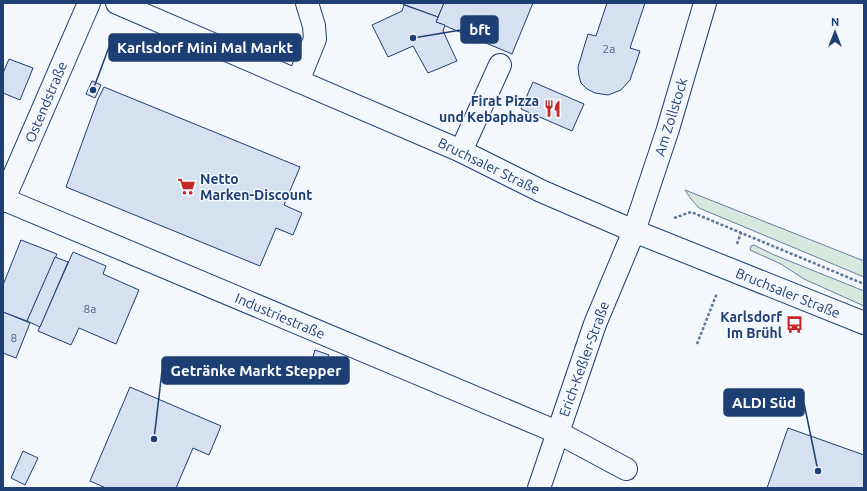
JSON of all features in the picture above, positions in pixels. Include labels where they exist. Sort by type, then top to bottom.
[{"type":"street","name":"Ostendstraße","points":[[3,200],[89,3]]},
{"type":"street","name":"Bruchsaler Straße","points":[[117,3],[462,151],[541,191],[634,231],[864,323]]},
{"type":"street","points":[[298,81],[315,39],[314,26],[307,3]]},
{"type":"street","name":"Am Zollstock","points":[[634,231],[668,129],[705,3]]},
{"type":"street","points":[[462,151],[500,65]]},
{"type":"street","name":"Industriestraße","points":[[3,200],[557,432],[626,469]]},
{"type":"street","name":"Erich-Keßler-Straße","points":[[539,488],[595,324],[634,231]]},
{"type":"path","points":[[634,231],[691,212],[864,284]]},
{"type":"shaded area","points":[[685,190],[864,261],[864,277],[699,208]]},
{"type":"shaded area","points":[[754,245],[772,254],[864,291],[864,306],[804,279],[781,264],[750,250],[751,246]]},
{"type":"building","points":[[400,3],[444,3],[438,17]]},
{"type":"building","points":[[444,3],[533,3],[512,54],[436,22]]},
{"type":"building","points":[[607,3],[645,3],[630,48],[640,51],[630,80],[621,90],[608,95],[595,93],[587,89],[581,83],[578,67],[588,34],[596,36]]},
{"type":"building","points":[[404,5],[438,17],[436,22],[445,25],[443,31],[457,61],[428,73],[413,46],[388,57],[372,25],[402,11]]},
{"type":"building","points":[[9,59],[33,68],[20,100],[3,93],[3,73]]},
{"type":"building","points":[[92,81],[101,85],[95,98],[86,94]]},
{"type":"building","points":[[533,82],[584,104],[572,131],[521,109]]},
{"type":"building","points":[[104,87],[300,167],[284,205],[302,213],[293,235],[276,228],[260,266],[66,187],[98,99]]},
{"type":"building","points":[[21,240],[57,254],[27,321],[3,312],[3,285]]},
{"type":"building","points":[[73,252],[106,266],[103,274],[139,290],[116,344],[79,328],[71,345],[38,331]]},
{"type":"building","points":[[55,257],[68,262],[40,327],[27,321]]},
{"type":"building","points":[[3,312],[30,323],[16,358],[3,353]]},
{"type":"building","points":[[315,350],[329,355],[325,365],[312,360]]},
{"type":"building","points":[[130,387],[221,426],[209,455],[193,448],[176,488],[106,488],[90,481]]},
{"type":"building","points":[[788,428],[864,455],[864,488],[767,488]]},
{"type":"building","points":[[23,451],[38,458],[25,485],[11,478]]},
{"type":"place","name":"bft","points":[[413,38]]},
{"type":"place","name":"Karlsdorf Mini Mal Markt","points":[[93,90]]},
{"type":"place","name":"Firat Pizza und Kebaphaus","points":[[552,109]]},
{"type":"place","name":"Netto Marken-Discount","points":[[187,187]]},
{"type":"place","name":"Karlsdorf Im Brühl","points":[[795,325]]},
{"type":"place","name":"Getränke Markt Stepper","points":[[154,439]]},
{"type":"place","name":"ALDI Süd","points":[[818,471]]}]
